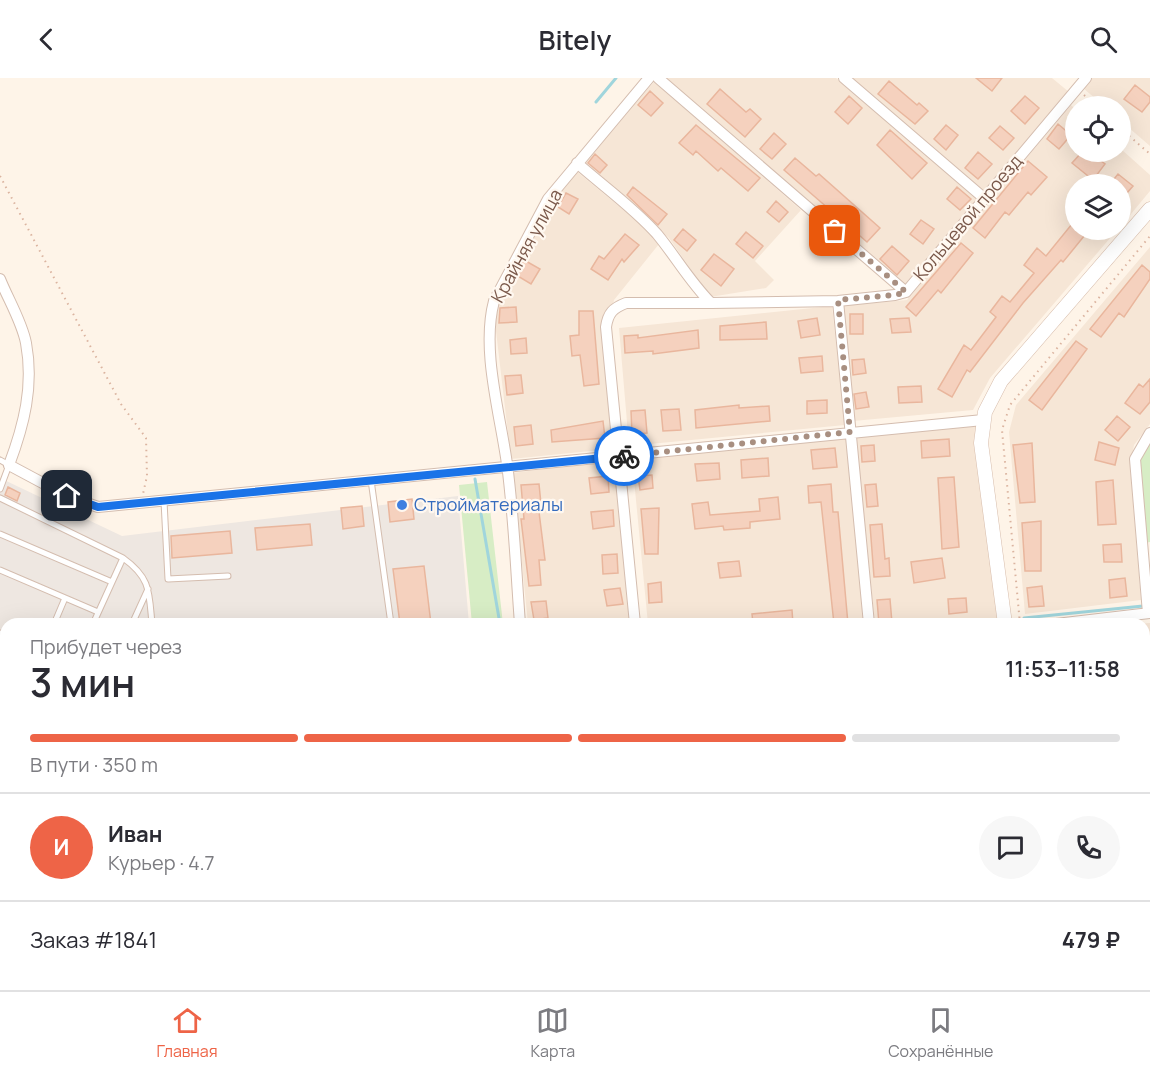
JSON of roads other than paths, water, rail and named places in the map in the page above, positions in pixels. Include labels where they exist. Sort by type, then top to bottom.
[{"type":"main road","points":[[1004,618],[981,447],[983,420],[990,399],[1002,381],[1150,209]]},
{"type":"street","name":"Крайняя улица","points":[[520,618],[507,467],[489,339],[490,315],[494,301],[548,199],[649,78]]},
{"type":"street","points":[[658,78],[906,292]]},
{"type":"street","points":[[844,78],[985,199]]},
{"type":"street","name":"Кольцевой проезд","points":[[619,456],[606,327],[607,317],[613,308],[626,303],[838,300],[906,292],[1086,78]]},
{"type":"street","points":[[577,163],[655,232],[677,258],[695,287],[711,303]]},
{"type":"street","points":[[0,279],[26,341],[29,388],[22,430],[4,463],[67,496],[98,507],[983,420]]},
{"type":"street","points":[[838,300],[868,618]]},
{"type":"street","points":[[1107,618],[1149,613],[1135,459],[1150,433]]},
{"type":"street","points":[[619,456],[634,618]]},
{"type":"lane","points":[[0,489],[4,463]]},
{"type":"lane","points":[[371,480],[390,618]]},
{"type":"lane","points":[[0,498],[123,558],[141,571],[148,587],[151,618]]},
{"type":"lane","points":[[164,501],[168,579],[228,576]]},
{"type":"lane","points":[[0,534],[112,582]]},
{"type":"lane","points":[[96,618],[123,558]]},
{"type":"lane","points":[[0,570],[98,612]]},
{"type":"lane","points":[[135,618],[148,587]]},
{"type":"lane","points":[[57,618],[65,598]]},
{"type":"waterway","points":[[596,102],[616,78]]},
{"type":"waterway","points":[[475,479],[499,618]]},
{"type":"waterway","points":[[1024,618],[1143,606]]},
{"type":"place","name":"Стройматериалы","points":[[402,505]]}]
